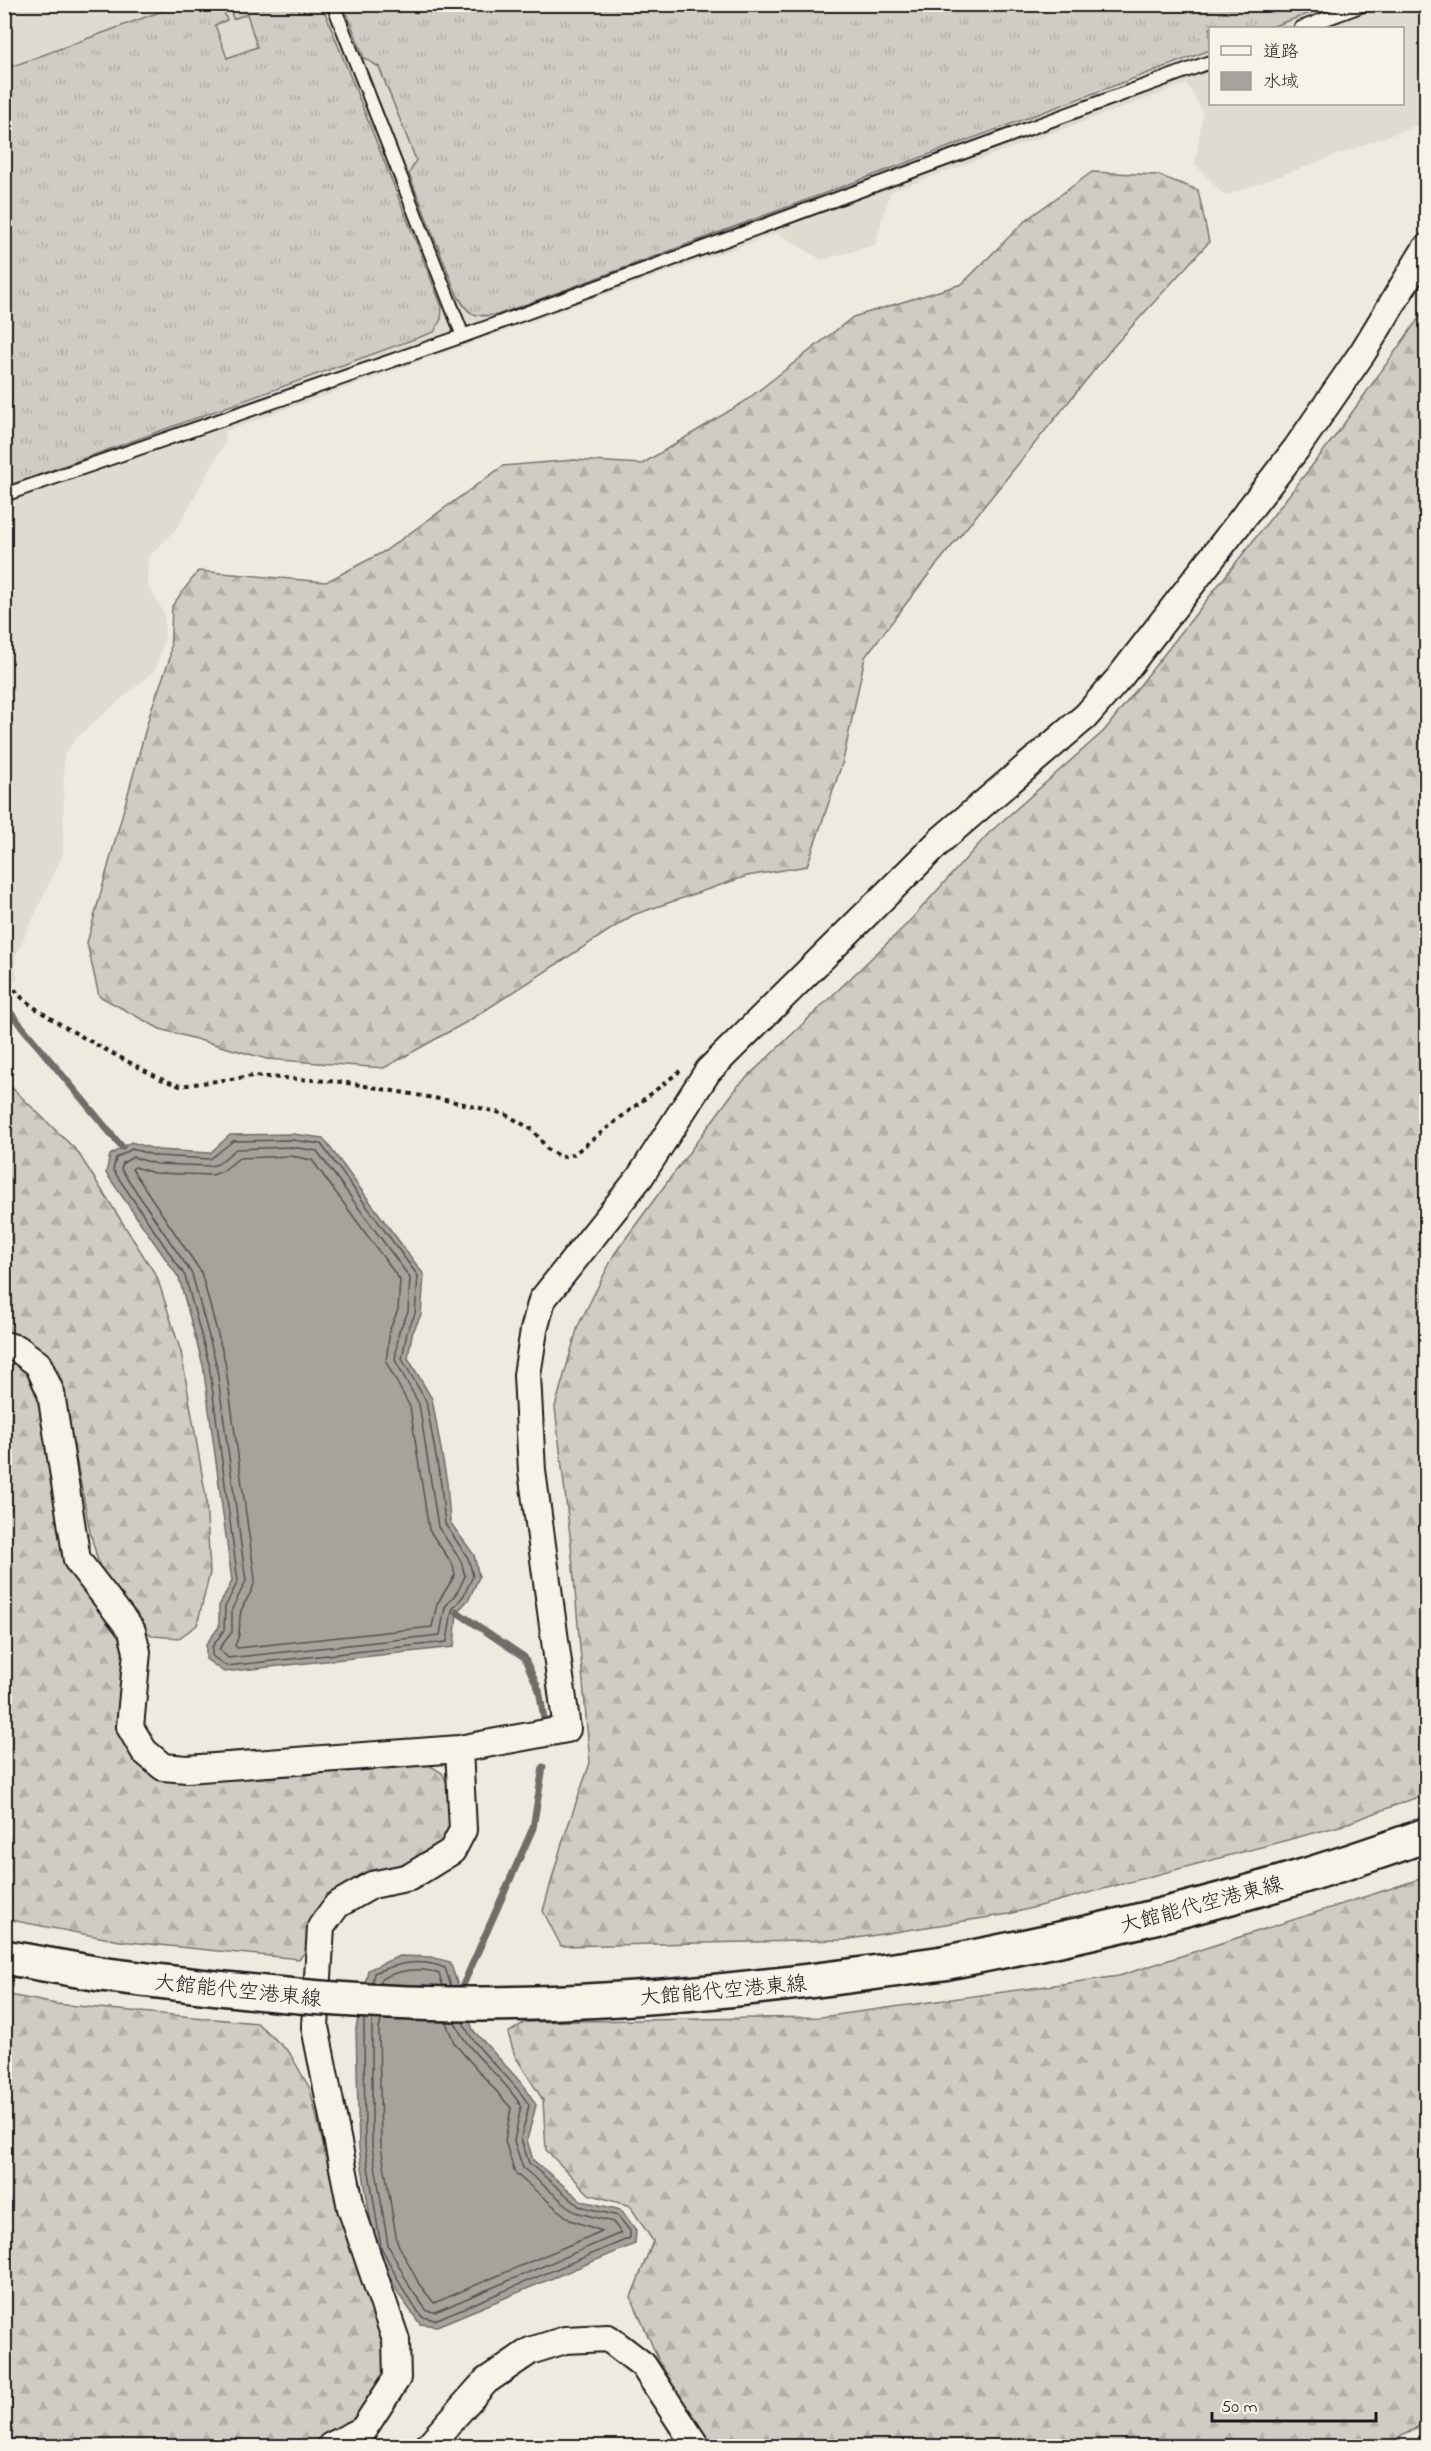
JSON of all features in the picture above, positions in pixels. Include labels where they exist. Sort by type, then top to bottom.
[{"type":"main road","name":"大館能代空港東線","points":[[4,1957],[100,1974],[344,2000],[483,2004],[640,1998],[781,1986],[943,1963],[1095,1933],[1227,1899],[1426,1835]]},
{"type":"street","points":[[4,1345],[18,1349],[38,1364],[51,1393],[77,1560],[132,1631],[136,1652],[130,1726],[144,1751],[163,1767],[187,1770],[459,1749],[567,1729],[532,1471],[527,1375],[534,1330],[542,1300],[640,1178],[708,1071],[942,838],[1086,716],[1120,677],[1296,450],[1362,351],[1426,248]]},
{"type":"street","points":[[331,2446],[363,2430],[397,2378],[397,2368],[396,2340],[351,2208],[315,2027],[321,1927],[337,1905],[372,1885],[410,1877],[452,1851],[463,1830],[459,1749]]},
{"type":"street","points":[[428,2446],[486,2381],[530,2351],[565,2340],[608,2338],[643,2365],[696,2446]]},
{"type":"lane","points":[[333,4],[462,336]]},
{"type":"lane","points":[[1304,27],[1366,4]]},
{"type":"lane","points":[[4,495],[462,336],[1209,62]]},
{"type":"path","points":[[15,989],[17,996],[37,1010],[161,1079],[180,1086],[264,1076],[342,1082],[451,1101],[505,1114],[533,1130],[548,1150],[561,1157],[574,1154],[677,1072],[693,1065],[708,1071]]},
{"type":"shaded area","points":[[5,5],[1426,5],[1426,122],[1225,196],[1195,164],[1203,113],[1187,84],[890,192],[875,245],[822,260],[777,233],[223,432],[226,441],[177,528],[148,558],[147,583],[164,613],[165,638],[155,670],[78,736],[64,755],[63,854],[15,957],[17,980],[5,989]]},
{"type":"green space","points":[[181,4],[221,5],[227,20],[215,25],[227,58],[257,47],[247,14],[233,19],[229,5],[322,5],[442,307],[441,319],[434,332],[5,487],[5,69]]},
{"type":"green space","points":[[344,5],[1333,5],[1271,27],[1209,27],[1209,50],[497,315],[482,316],[472,314],[457,295],[409,174],[416,160],[379,67],[364,58]]},
{"type":"green space","points":[[1092,172],[1158,175],[1198,190],[1209,242],[1113,347],[925,579],[865,657],[843,761],[807,866],[747,876],[633,915],[470,1020],[384,1068],[267,1059],[160,1029],[99,996],[87,943],[151,710],[170,658],[172,606],[198,571],[326,582],[385,551],[503,466],[574,460],[642,464],[744,402],[853,317],[962,284],[1026,220]]},
{"type":"green space","points":[[1426,308],[1426,1794],[1340,1826],[1009,1914],[844,1940],[561,1946],[543,1911],[562,1843],[590,1763],[571,1544],[555,1407],[578,1326],[615,1253],[738,1086],[906,925],[989,833],[1104,731],[1336,435]]},
{"type":"green space","points":[[4,1080],[77,1151],[157,1277],[181,1352],[206,1497],[210,1573],[197,1625],[179,1638],[153,1636],[126,1615],[101,1572],[90,1532],[63,1389],[46,1359],[29,1339],[5,1331]]},
{"type":"green space","points":[[4,1354],[35,1377],[70,1565],[122,1634],[138,1759],[426,1763],[442,1773],[455,1799],[453,1829],[433,1850],[401,1871],[373,1877],[299,1959],[120,1941],[5,1919]]},
{"type":"green space","points":[[1426,1877],[1426,2422],[1385,2446],[708,2446],[659,2361],[631,2297],[653,2241],[630,2206],[589,2194],[546,2150],[543,2100],[515,2056],[508,2033],[525,2022],[821,2017],[1119,1976]]},
{"type":"green space","points":[[4,1994],[56,2004],[257,2023],[289,2052],[310,2089],[342,2224],[386,2337],[386,2378],[358,2422],[316,2446],[9,2446],[5,2444]]},
{"type":"water","points":[[293,1134],[323,1138],[424,1275],[421,1315],[412,1334],[408,1358],[432,1399],[447,1483],[450,1522],[474,1555],[479,1577],[469,1599],[457,1612],[454,1647],[224,1672],[206,1659],[206,1644],[219,1627],[219,1606],[232,1581],[203,1365],[179,1278],[106,1173],[110,1155],[131,1142],[158,1150],[210,1153],[230,1135]]},
{"type":"water","points":[[399,1956],[431,1957],[450,1962],[473,2030],[525,2087],[536,2105],[527,2140],[533,2160],[582,2201],[621,2210],[636,2230],[635,2244],[437,2326],[420,2324],[400,2296],[375,2249],[359,2148],[356,2028],[368,1970]]},
{"type":"waterway","points":[[4,1005],[122,1147]]},
{"type":"waterway","points":[[457,1612],[524,1657],[539,1690],[545,1724]]},
{"type":"waterway","points":[[459,1994],[533,1828],[543,1767]]}]
